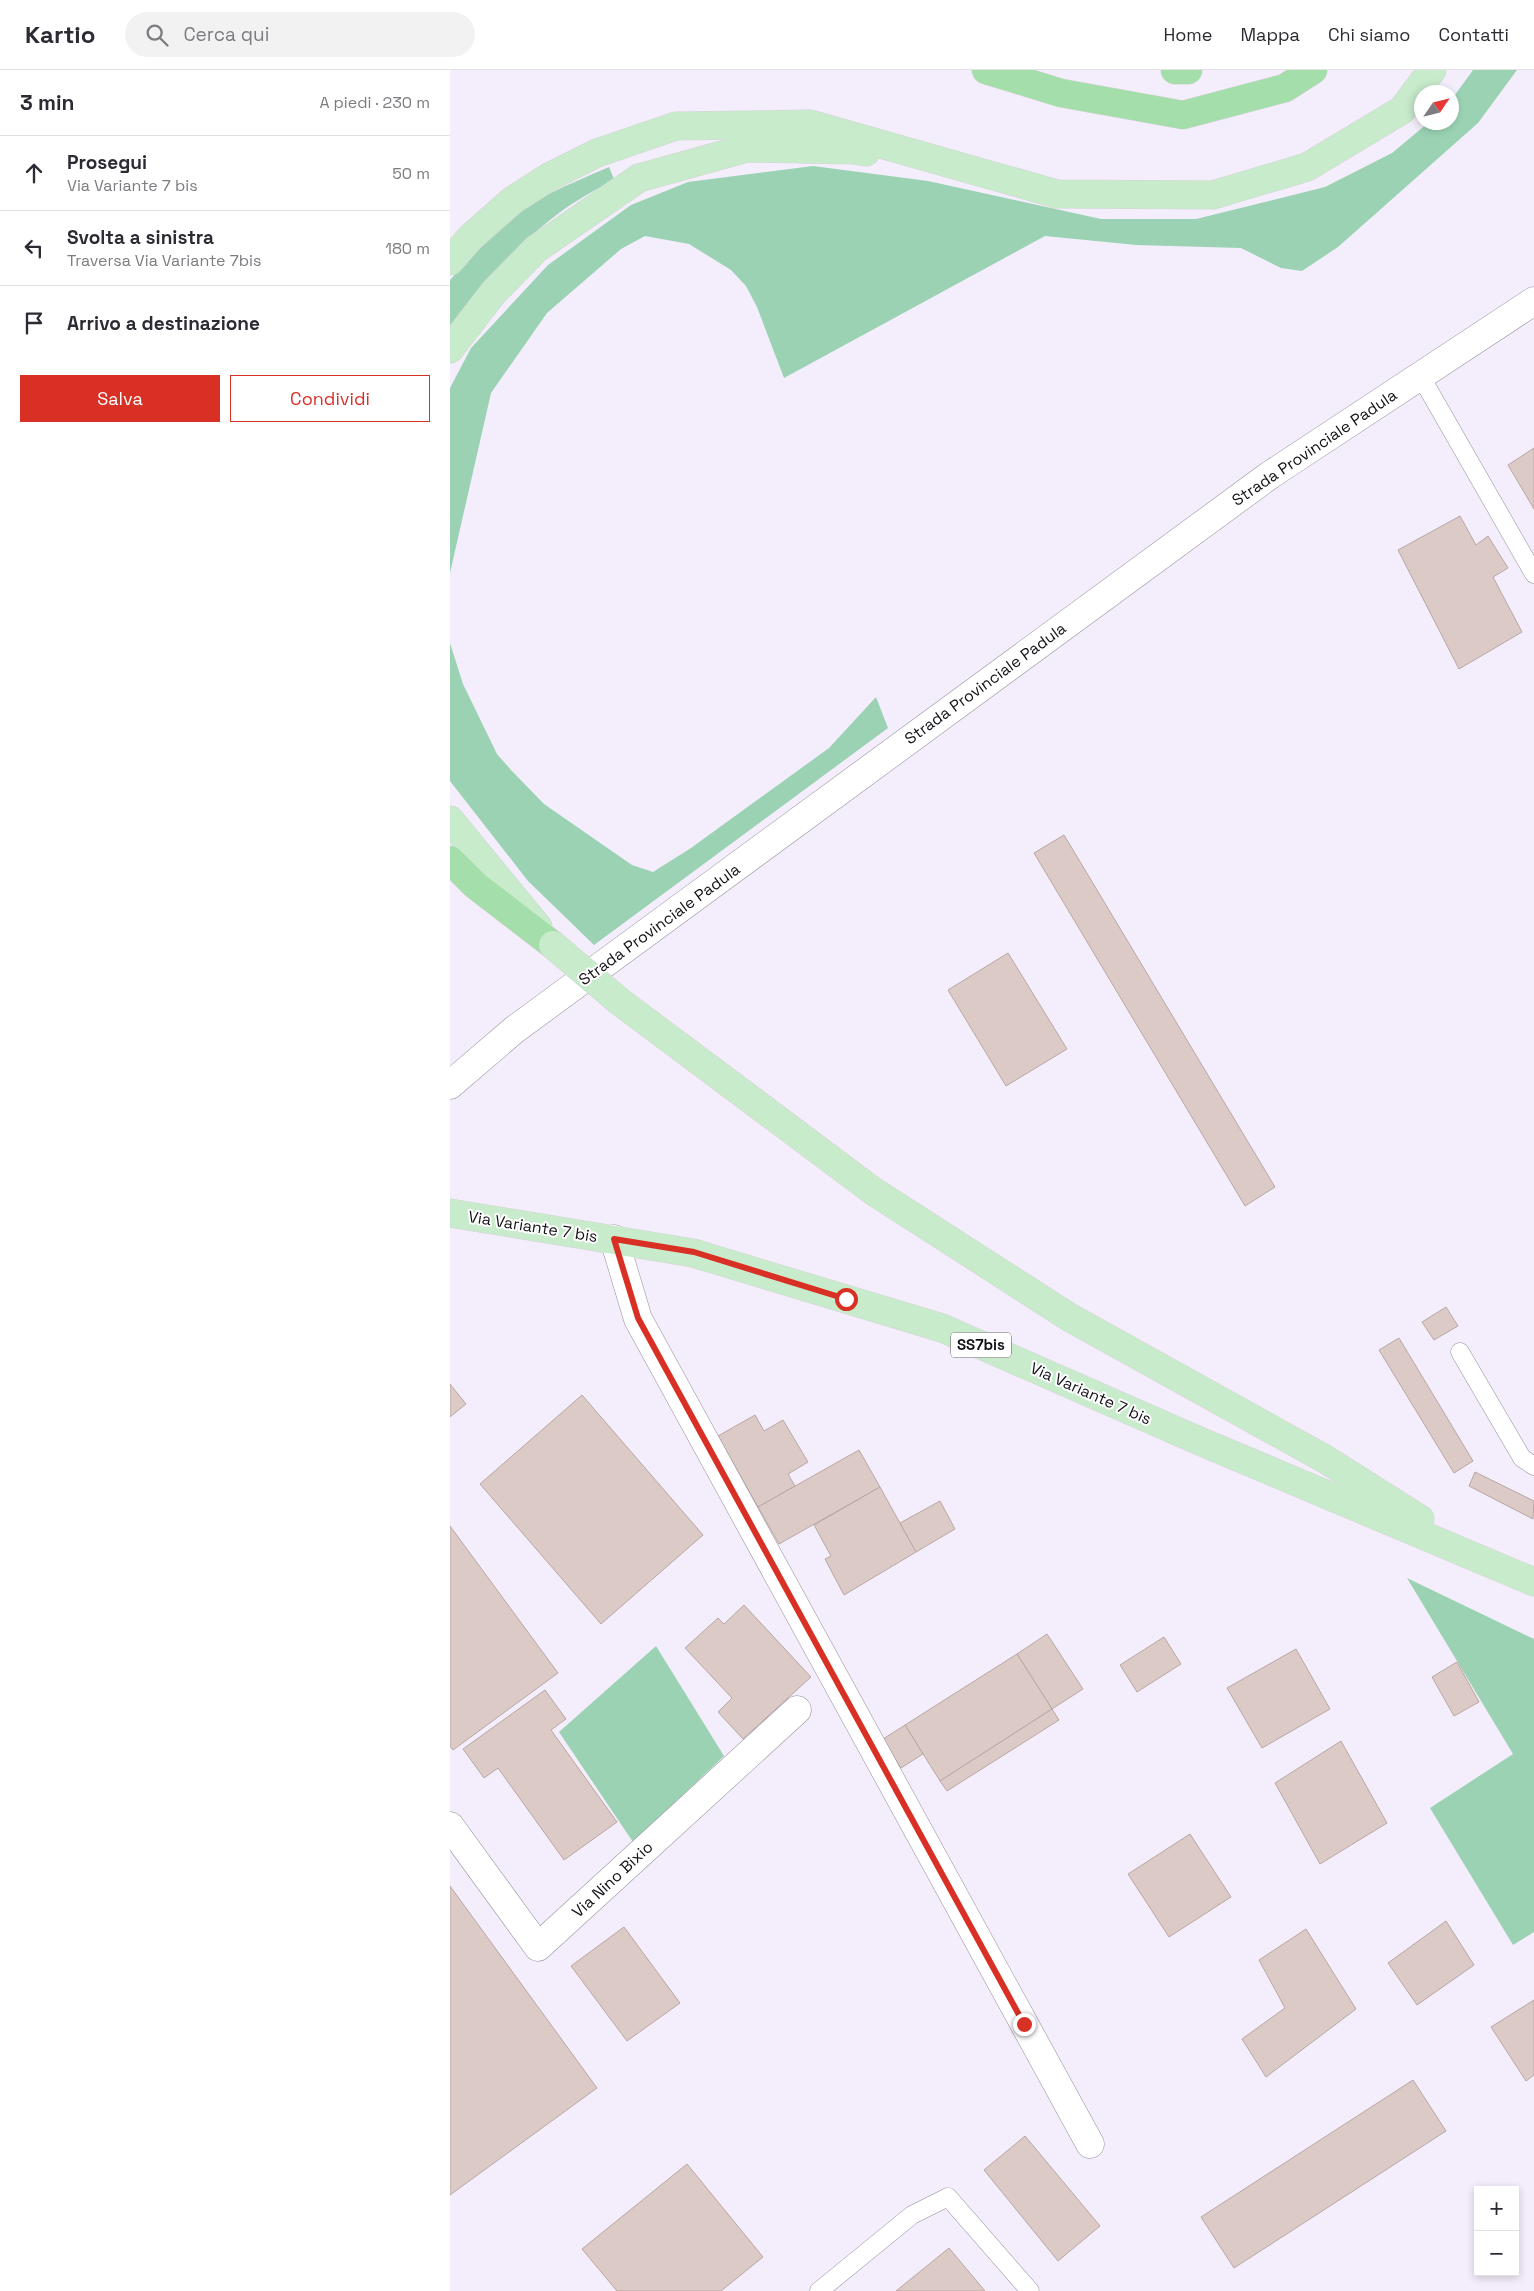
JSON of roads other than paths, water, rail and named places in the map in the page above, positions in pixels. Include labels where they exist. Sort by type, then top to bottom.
[{"type":"highway","points":[[986,70],[1061,94],[1183,115],[1285,88],[1313,70]]},
{"type":"highway","points":[[1175,70],[1188,70]]},
{"type":"highway","points":[[450,860],[475,885],[553,945]]},
{"type":"main road","points":[[450,261],[471,237],[513,200],[549,177],[597,153],[676,126],[810,124],[1057,194],[1213,195],[1307,167],[1402,110],[1432,70]]},
{"type":"main road","points":[[450,349],[493,293],[536,249],[640,178],[747,148],[852,150],[976,170]]},
{"type":"main road","points":[[450,820],[553,945],[619,1001],[873,1191],[1069,1317],[1325,1459],[1487,1561]]},
{"type":"main road","name":"Via Variante 7 bis","points":[[450,1213],[694,1252],[942,1328],[1197,1440],[1487,1561]]},
{"type":"main road","name":"SS7bis","points":[[1487,1561],[1534,1582]]},
{"type":"street","name":"Strada Provinciale Padula","points":[[450,1085],[514,1030],[1270,475],[1534,301]]},
{"type":"street","points":[[614,1239],[638,1318],[1090,2144]]},
{"type":"street","name":"Via Nino Bixio","points":[[450,1826],[538,1947],[797,1710]]},
{"type":"lane","points":[[1420,375],[1534,574]]},
{"type":"lane","points":[[1460,1352],[1522,1458],[1534,1466]]},
{"type":"lane","points":[[819,2291],[912,2215],[948,2197],[1030,2291]]}]
